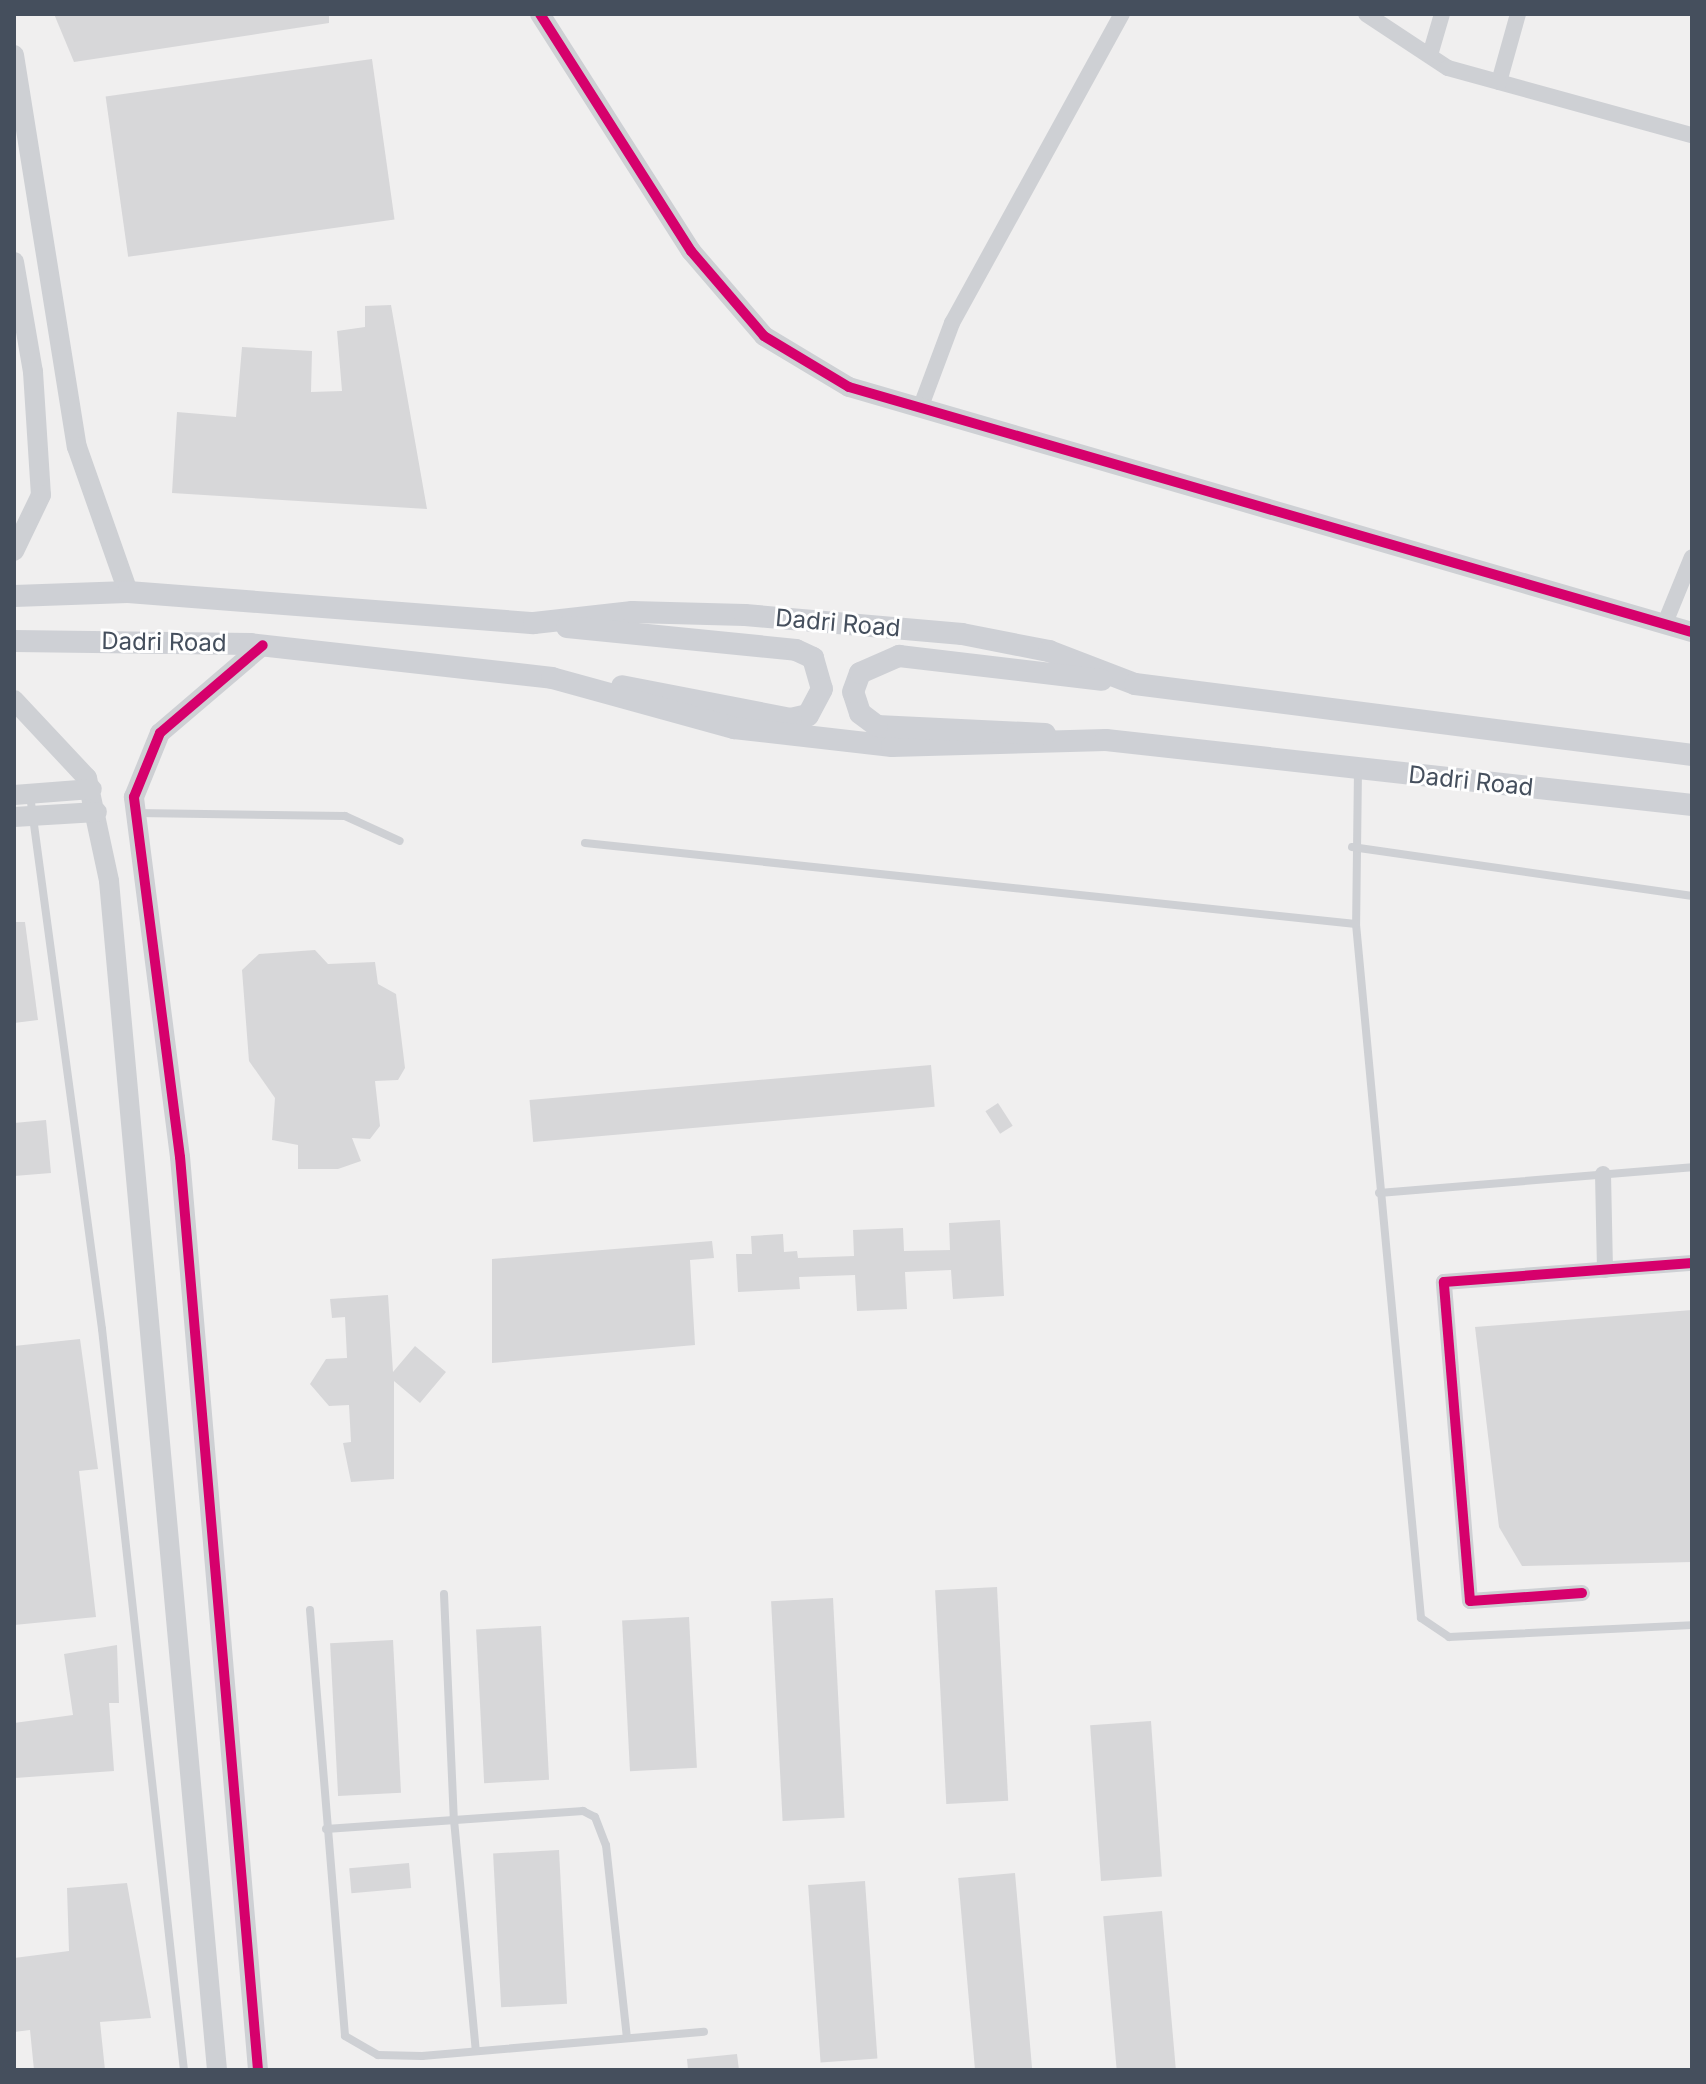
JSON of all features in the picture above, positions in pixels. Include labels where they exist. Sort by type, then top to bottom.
[{"type":"main road","name":"Dadri Road","points":[[14,596],[128,592],[534,623],[796,650],[813,658],[822,689],[808,715],[791,719],[660,691],[263,645],[14,641]]},
{"type":"main road","name":"Dadri Road","points":[[534,623],[632,612],[731,615],[962,634],[1049,651],[1135,684]]},
{"type":"main road","name":"Dadri Road","points":[[1692,755],[899,656],[860,673],[853,692],[860,713],[877,726],[1106,740],[1692,805]]},
{"type":"main road","name":"Dadri Road","points":[[552,678],[734,728],[876,744],[1106,740]]},
{"type":"street","points":[[540,14],[691,251],[764,336],[849,387],[921,406],[1005,436],[1692,632]]},
{"type":"street","points":[[921,406],[952,323],[1122,14]]},
{"type":"street","points":[[1367,14],[1430,55],[1499,82],[1692,135]]},
{"type":"street","points":[[1430,55],[1442,14]]},
{"type":"street","points":[[1499,82],[1518,14]]},
{"type":"street","points":[[14,55],[77,447],[128,592]]},
{"type":"street","points":[[14,262],[33,372],[41,495],[17,541]]},
{"type":"street","points":[[1665,623],[1692,557]]},
{"type":"street","points":[[258,2070],[223,1620],[134,797],[160,733],[263,645]]},
{"type":"street","points":[[14,700],[92,789],[115,933],[217,2070]]},
{"type":"street","points":[[22,795],[92,789]]},
{"type":"street","points":[[24,816],[97,812]]},
{"type":"street","points":[[115,933],[150,929]]},
{"type":"street","points":[[1603,1174],[1605,1270]]},
{"type":"street","points":[[1582,1593],[1470,1601],[1444,1282],[1692,1263]]},
{"type":"lane","points":[[1358,769],[1352,847],[1356,924],[1421,1618],[1449,1637],[1692,1625]]},
{"type":"lane","points":[[22,795],[102,1329],[184,2070]]},
{"type":"lane","points":[[137,813],[345,816],[400,841]]},
{"type":"lane","points":[[585,843],[1356,924]]},
{"type":"lane","points":[[1352,847],[1692,896]]},
{"type":"lane","points":[[1379,1193],[1692,1167]]},
{"type":"lane","points":[[444,1594],[454,1820],[476,2051]]},
{"type":"lane","points":[[310,1610],[345,2036],[378,2055],[476,2051],[704,2032]]},
{"type":"lane","points":[[326,1829],[583,1811],[595,1817],[606,1845],[627,2038]]},
{"type":"building","points":[[54,14],[329,14],[329,23],[74,62]]},
{"type":"building","points":[[372,59],[395,219],[128,257],[106,96]]},
{"type":"building","points":[[391,305],[427,509],[172,493],[177,412],[236,417],[242,347],[312,351],[311,392],[342,391],[337,331],[365,327],[365,306]]},
{"type":"building","points":[[14,922],[25,922],[38,1020],[14,1023]]},
{"type":"building","points":[[315,950],[328,964],[375,962],[378,984],[396,994],[405,1068],[398,1080],[375,1081],[380,1126],[370,1139],[352,1138],[361,1161],[338,1169],[298,1169],[298,1145],[272,1140],[275,1098],[249,1061],[242,970],[259,954]]},
{"type":"building","points":[[931,1065],[935,1107],[533,1142],[530,1100]]},
{"type":"building","points":[[998,1103],[1013,1126],[1000,1134],[985,1111]]},
{"type":"building","points":[[46,1120],[51,1173],[14,1176],[14,1123]]},
{"type":"building","points":[[1000,1220],[1004,1296],[953,1299],[951,1270],[905,1272],[907,1309],[857,1311],[855,1275],[799,1277],[800,1289],[738,1292],[736,1254],[752,1254],[751,1236],[783,1234],[784,1252],[797,1251],[798,1258],[854,1256],[853,1230],[903,1228],[904,1251],[950,1250],[949,1223]]},
{"type":"building","points":[[712,1241],[714,1258],[690,1260],[695,1345],[492,1363],[492,1259]]},
{"type":"building","points":[[388,1295],[393,1372],[415,1346],[446,1372],[420,1403],[394,1381],[394,1479],[351,1482],[343,1443],[351,1442],[349,1405],[329,1406],[310,1384],[326,1359],[347,1358],[345,1317],[332,1318],[330,1299]]},
{"type":"building","points":[[1692,1310],[1692,1562],[1522,1566],[1499,1527],[1475,1327]]},
{"type":"building","points":[[80,1339],[98,1469],[79,1471],[96,1617],[14,1625],[14,1346]]},
{"type":"building","points":[[997,1587],[1008,1801],[946,1804],[935,1590]]},
{"type":"building","points":[[833,1598],[845,1818],[783,1821],[771,1601]]},
{"type":"building","points":[[689,1617],[697,1768],[630,1771],[622,1621]]},
{"type":"building","points":[[541,1626],[549,1780],[484,1783],[476,1629]]},
{"type":"building","points":[[393,1640],[401,1793],[338,1796],[330,1643]]},
{"type":"building","points":[[117,1645],[119,1703],[109,1703],[114,1771],[15,1778],[14,1723],[73,1715],[64,1654]]},
{"type":"building","points":[[1151,1721],[1162,1877],[1101,1881],[1090,1725]]},
{"type":"building","points":[[559,1850],[567,2004],[501,2007],[493,1853]]},
{"type":"building","points":[[409,1863],[411,1888],[351,1893],[349,1868]]},
{"type":"building","points":[[1015,1873],[1032,2069],[975,2070],[958,1878]]},
{"type":"building","points":[[865,1881],[877,2059],[821,2063],[808,1885]]},
{"type":"building","points":[[127,1883],[151,2018],[100,2022],[105,2070],[34,2070],[30,2030],[14,2032],[14,1958],[69,1951],[67,1888]]},
{"type":"building","points":[[1162,1911],[1176,2070],[1117,2070],[1103,1916]]},
{"type":"building","points":[[737,2054],[739,2070],[688,2070],[687,2059]]},
{"type":"cycle path","points":[[540,14],[691,251],[764,336],[849,387],[1692,632]]},
{"type":"cycle path","points":[[258,2070],[180,1157],[134,797],[160,733],[263,645]]},
{"type":"cycle path","points":[[1582,1593],[1470,1601],[1444,1282],[1692,1263]]}]
